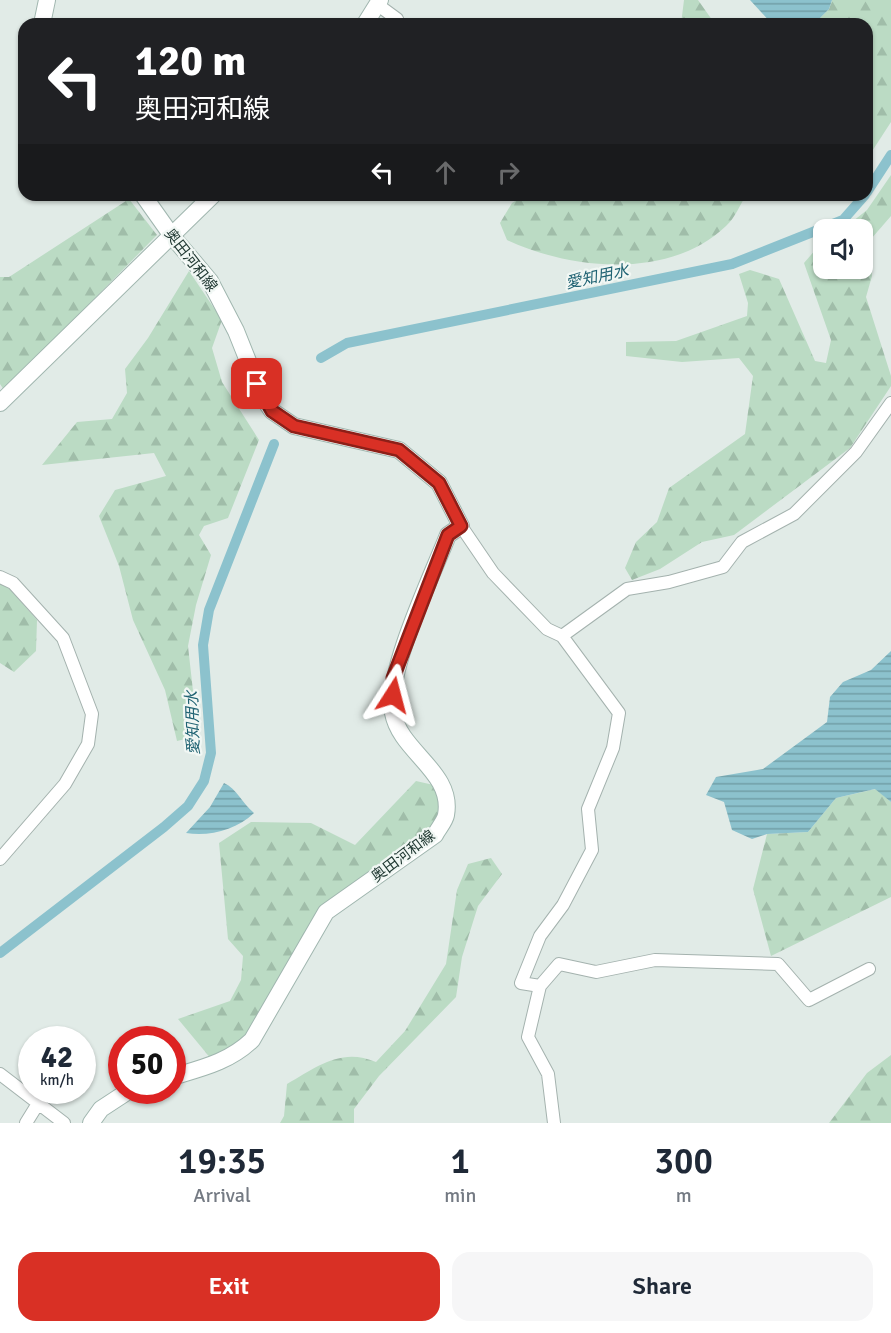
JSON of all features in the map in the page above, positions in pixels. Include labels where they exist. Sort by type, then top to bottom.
[{"type":"main road","points":[[43,18],[47,0]]},
{"type":"main road","points":[[369,18],[379,2]]},
{"type":"main road","name":"奥田河和線","points":[[147,201],[218,294],[236,331],[262,396],[272,411],[294,426],[399,450],[439,483],[461,526],[448,535],[393,678],[393,712],[400,732],[445,788],[447,816],[435,834],[326,912],[252,1040],[238,1053],[220,1063],[186,1073]]},
{"type":"main road","points":[[0,403],[207,201]]},
{"type":"main road","points":[[91,1123],[101,1109],[109,1104]]},
{"type":"street","points":[[379,2],[396,18]]},
{"type":"street","points":[[562,636],[627,589],[669,582],[723,567],[742,542],[794,514],[856,453],[891,403]]},
{"type":"street","points":[[461,526],[493,573],[547,629],[562,636],[619,713],[613,748],[588,809],[591,850],[563,905],[540,936],[521,983],[540,986]]},
{"type":"street","points":[[0,577],[13,583],[63,638],[92,714],[88,744],[65,784],[0,859]]},
{"type":"street","points":[[554,1123],[548,1074],[528,1038],[540,986],[559,964],[596,972],[655,960],[778,964],[809,1000],[869,969]]},
{"type":"street","points":[[0,1074],[18,1087]]},
{"type":"street","points":[[26,1123],[38,1104]]},
{"type":"street","points":[[41,1104],[64,1123]]},
{"type":"green space","points":[[684,0],[698,0],[711,18],[682,18]]},
{"type":"green space","points":[[832,0],[891,0],[891,122],[873,150],[873,18],[820,18],[829,9]]},
{"type":"green space","points":[[891,175],[891,216],[873,237],[873,219],[856,219],[867,210]]},
{"type":"green space","points":[[126,201],[131,201],[157,235],[4,390],[0,384],[0,277],[9,277]]},
{"type":"green space","points":[[515,201],[743,201],[729,223],[703,243],[677,255],[649,262],[620,264],[590,263],[560,258],[507,240],[500,223]]},
{"type":"green space","points":[[813,253],[813,279],[871,279],[866,297],[891,376],[891,386],[850,448],[734,535],[702,542],[660,569],[632,580],[625,568],[636,542],[657,522],[669,488],[745,434],[753,376],[739,358],[682,362],[626,356],[626,342],[676,341],[747,316],[748,303],[739,274],[750,270],[779,279],[815,361],[826,363],[831,340],[804,263]]},
{"type":"green space","points":[[189,271],[222,320],[212,348],[222,382],[259,440],[228,518],[204,526],[199,535],[211,555],[196,605],[188,646],[198,736],[177,741],[165,690],[133,620],[119,566],[99,516],[115,490],[166,476],[154,453],[42,465],[77,422],[112,419],[127,393],[125,369],[148,338]]},
{"type":"green space","points":[[0,583],[8,587],[37,620],[36,651],[14,672],[0,663]]},
{"type":"green space","points":[[416,781],[438,786],[441,810],[429,833],[324,907],[250,1037],[212,1060],[178,1019],[230,1001],[241,980],[243,956],[228,939],[219,843],[251,822],[311,823],[355,845]]},
{"type":"green space","points":[[876,789],[891,802],[891,897],[771,956],[753,889],[767,834],[808,832],[836,798]]},
{"type":"green space","points":[[491,858],[502,874],[478,906],[462,957],[456,997],[379,1076],[354,1109],[354,1123],[280,1123],[284,1116],[287,1084],[319,1066],[340,1058],[363,1058],[376,1062],[405,1031],[446,964],[457,890],[468,864]]},
{"type":"green space","points":[[891,1055],[891,1123],[829,1123],[867,1073]]},
{"type":"water","points":[[750,0],[832,0],[829,9],[820,18],[766,18]]},
{"type":"water","points":[[891,651],[891,802],[875,789],[836,798],[808,832],[767,834],[752,839],[732,830],[724,802],[706,795],[716,777],[763,769],[827,722],[830,697],[843,682],[871,670]]},
{"type":"water","points":[[224,783],[254,813],[239,824],[222,831],[204,834],[186,833],[210,807]]},
{"type":"waterway","name":"愛知用水","points":[[873,183],[891,155]]},
{"type":"waterway","name":"愛知用水","points":[[321,358],[347,343],[732,264],[843,220],[860,201]]},
{"type":"waterway","name":"愛知用水","points":[[0,953],[164,827],[188,806],[204,781],[211,753],[203,645],[209,610],[274,444]]},
{"type":"route","points":[[257,384],[272,411],[294,426],[399,450],[439,483],[461,526],[448,535],[393,678],[393,695]]}]
